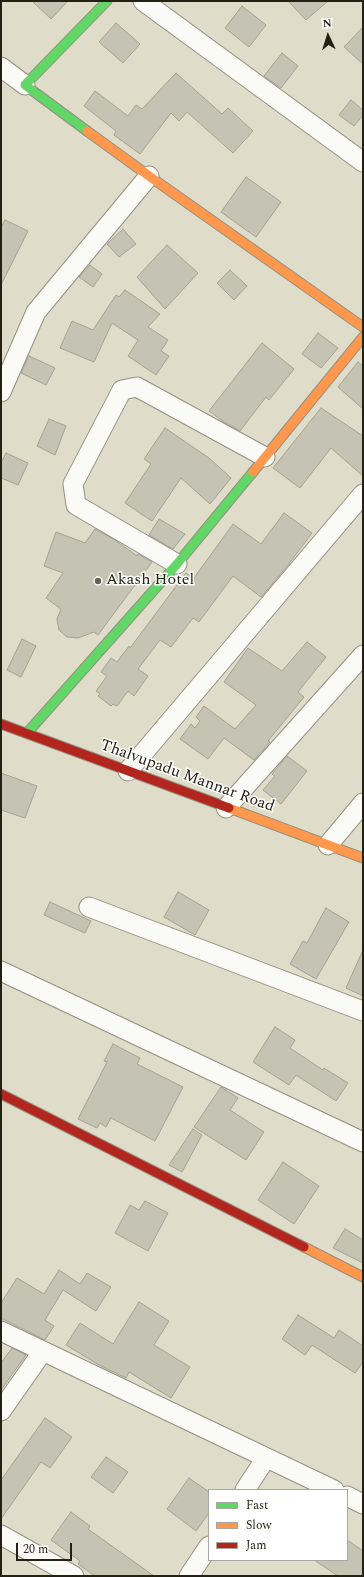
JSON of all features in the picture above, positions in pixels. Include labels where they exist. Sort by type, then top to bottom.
[{"type":"street","points":[[25,85],[107,1]]},
{"type":"street","points":[[143,1],[363,162]]},
{"type":"street","points":[[1,68],[149,176],[363,327]]},
{"type":"street","points":[[1,392],[36,312],[149,176]]},
{"type":"street","points":[[27,733],[177,564],[363,337]]},
{"type":"street","points":[[177,564],[76,505],[73,484],[122,390],[138,387],[265,457]]},
{"type":"street","points":[[128,771],[363,494]]},
{"type":"street","points":[[226,808],[363,655]]},
{"type":"street","name":"Thalvupadu Mannar Road","points":[[1,724],[363,858]]},
{"type":"street","points":[[328,845],[363,803]]},
{"type":"street","points":[[89,907],[363,1011]]},
{"type":"street","points":[[1,971],[363,1142]]},
{"type":"street","points":[[3,1098],[363,1277]]},
{"type":"street","points":[[1,1331],[332,1489]]},
{"type":"street","points":[[1,1411],[43,1351]]},
{"type":"street","points":[[246,1489],[266,1458]]},
{"type":"street","points":[[348,1496],[363,1504]]},
{"type":"street","points":[[1,1535],[74,1576]]},
{"type":"street","points":[[190,1576],[208,1548]]},
{"type":"building","points":[[32,1],[68,1],[51,19]]},
{"type":"building","points":[[288,1],[328,1],[306,20]]},
{"type":"building","points":[[242,6],[266,25],[249,47],[225,28]]},
{"type":"building","points":[[116,23],[140,44],[123,63],[99,42]]},
{"type":"building","points":[[363,27],[363,64],[344,47]]},
{"type":"building","points":[[282,53],[298,66],[281,88],[264,76]]},
{"type":"building","points":[[176,73],[222,114],[228,108],[253,131],[233,153],[187,112],[179,121],[171,113],[140,154],[114,135],[116,131],[84,106],[95,91],[128,116],[136,105],[142,109]]},
{"type":"building","points":[[351,100],[363,110],[363,115],[354,126],[339,115]]},
{"type":"building","points":[[246,177],[281,202],[256,237],[221,212]]},
{"type":"building","points":[[5,220],[28,231],[1,285],[1,227]]},
{"type":"building","points":[[123,229],[136,244],[119,257],[107,244]]},
{"type":"building","points":[[167,245],[198,273],[165,309],[137,277]]},
{"type":"building","points":[[90,265],[102,274],[93,287],[79,277]]},
{"type":"building","points":[[230,270],[247,286],[234,300],[217,283]]},
{"type":"building","points":[[125,290],[160,314],[148,327],[168,340],[161,351],[169,356],[156,375],[128,356],[138,340],[112,323],[94,362],[60,348],[72,321],[93,330],[116,295],[119,297]]},
{"type":"building","points":[[318,333],[338,348],[321,368],[302,354]]},
{"type":"building","points":[[262,343],[294,369],[269,400],[266,397],[240,431],[209,411]]},
{"type":"building","points":[[29,356],[55,368],[46,385],[21,373]]},
{"type":"building","points":[[358,362],[363,366],[363,409],[338,387]]},
{"type":"building","points":[[321,408],[363,436],[363,476],[331,448],[300,488],[273,468]]},
{"type":"building","points":[[49,419],[66,426],[55,455],[37,446]]},
{"type":"building","points":[[165,428],[209,458],[231,478],[210,504],[181,478],[152,521],[125,503],[151,464],[144,459]]},
{"type":"building","points":[[6,453],[28,463],[18,485],[1,478],[1,463]]},
{"type":"building","points":[[284,513],[312,533],[261,597],[233,576],[199,622],[193,618],[171,647],[160,640],[138,669],[148,676],[134,696],[128,691],[117,706],[113,704],[111,706],[98,696],[100,694],[96,691],[107,676],[101,672],[111,658],[117,662],[129,646],[130,648],[186,573],[194,578],[233,524],[261,544]]},
{"type":"building","points":[[159,519],[185,534],[173,549],[149,535]]},
{"type":"building","name":"Akash Hotel","points":[[95,529],[115,540],[137,556],[138,554],[152,562],[98,635],[94,632],[78,638],[67,637],[59,630],[57,619],[61,609],[46,598],[63,573],[44,566],[56,532],[85,543]]},
{"type":"building","points":[[22,639],[36,646],[21,677],[7,670]]},
{"type":"building","points":[[307,642],[326,657],[298,692],[304,697],[268,741],[270,742],[254,760],[224,738],[208,759],[180,739],[191,724],[195,728],[200,721],[196,717],[204,706],[235,729],[256,705],[224,682],[248,648],[282,671]]},
{"type":"building","points":[[287,756],[307,771],[281,804],[263,790],[275,776],[272,774]]},
{"type":"building","points":[[1,773],[37,786],[25,818],[1,810]]},
{"type":"building","points":[[178,892],[209,910],[195,935],[164,917]]},
{"type":"building","points":[[50,902],[91,921],[85,933],[44,915]]},
{"type":"building","points":[[326,908],[349,922],[316,979],[290,964],[303,941],[307,943]]},
{"type":"building","points":[[363,950],[363,996],[346,988]]},
{"type":"building","points":[[275,1027],[295,1040],[290,1048],[323,1070],[324,1068],[348,1083],[336,1101],[296,1075],[289,1085],[253,1062]]},
{"type":"building","points":[[113,1044],[140,1058],[137,1064],[183,1087],[155,1141],[111,1118],[106,1127],[100,1123],[97,1128],[78,1119],[107,1062],[104,1061]]},
{"type":"building","points":[[221,1087],[238,1098],[230,1110],[264,1132],[246,1160],[194,1127]]},
{"type":"building","points":[[193,1129],[202,1135],[182,1172],[169,1165]]},
{"type":"building","points":[[283,1162],[319,1186],[294,1224],[258,1200]]},
{"type":"building","points":[[145,1201],[168,1213],[148,1251],[115,1233],[130,1205],[139,1210]]},
{"type":"building","points":[[345,1229],[363,1240],[363,1263],[333,1248]]},
{"type":"building","points":[[59,1270],[80,1284],[87,1273],[111,1287],[96,1311],[63,1290],[45,1320],[54,1326],[45,1340],[1,1318],[1,1303],[17,1278],[44,1294]]},
{"type":"building","points":[[139,1302],[169,1321],[154,1345],[190,1367],[171,1398],[129,1372],[126,1378],[99,1365],[66,1345],[80,1323],[113,1344]]},
{"type":"building","points":[[298,1315],[334,1338],[339,1330],[363,1346],[363,1362],[355,1373],[312,1345],[305,1355],[282,1339]]},
{"type":"building","points":[[12,1348],[26,1355],[1,1390],[1,1363]]},
{"type":"building","points":[[45,1418],[72,1437],[50,1468],[41,1462],[1,1519],[1,1480]]},
{"type":"building","points":[[106,1457],[128,1472],[113,1493],[91,1477]]},
{"type":"building","points":[[189,1478],[208,1491],[208,1514],[196,1531],[167,1509]]},
{"type":"building","points":[[71,1512],[90,1526],[88,1529],[154,1576],[95,1576],[78,1564],[80,1561],[51,1540]]},
{"type":"building","points":[[348,1541],[363,1551],[363,1576],[338,1576],[316,1561],[348,1561]]},
{"type":"traffic: fast","points":[[87,131],[25,85],[107,1]]},
{"type":"traffic: fast","points":[[27,733],[177,564],[253,472]]},
{"type":"traffic: slow","points":[[87,131],[363,327]]},
{"type":"traffic: slow","points":[[253,472],[363,337]]},
{"type":"traffic: slow","points":[[229,808],[363,858]]},
{"type":"traffic: slow","points":[[304,1247],[363,1277]]},
{"type":"traffic: jam","points":[[1,724],[229,808]]},
{"type":"traffic: jam","points":[[1,1094],[304,1247]]},
{"type":"place","name":"Akash Hotel","points":[[98,581]]}]
